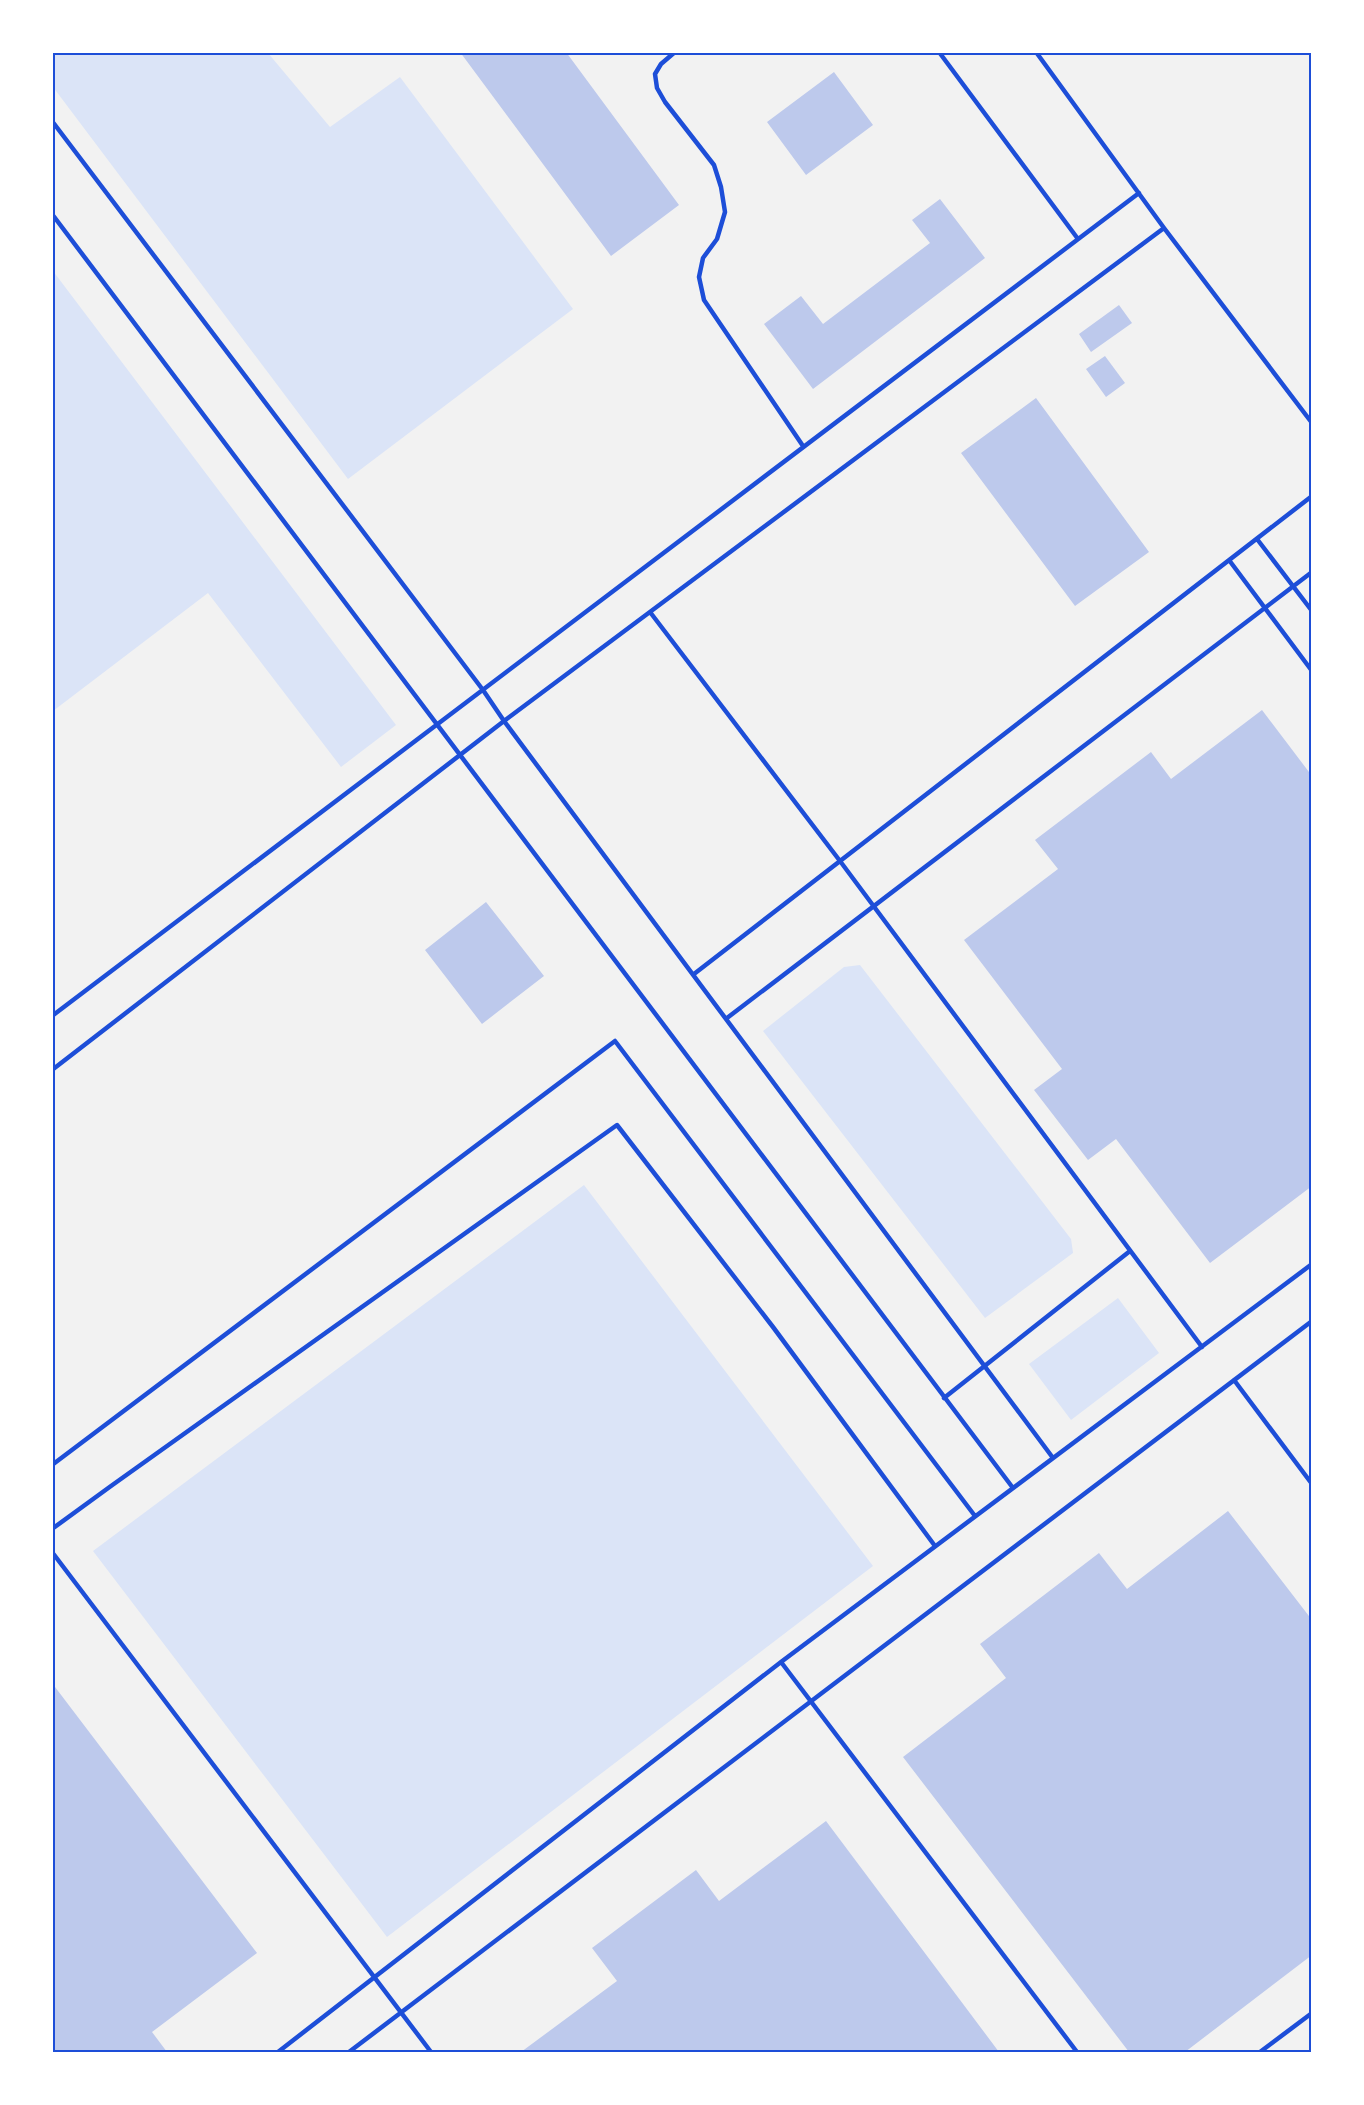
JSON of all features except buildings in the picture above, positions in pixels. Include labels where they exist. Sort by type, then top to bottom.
[{"type":"lane","points":[[675,52],[661,64],[655,74],[657,88],[665,102],[714,165],[721,187],[725,212],[717,239],[703,258],[699,277],[704,300],[803,446]]},
{"type":"lane","points":[[939,52],[1078,239]]},
{"type":"lane","points":[[1036,52],[1164,228],[1311,423]]},
{"type":"lane","points":[[52,121],[483,690],[1053,1458]]},
{"type":"lane","points":[[52,1016],[1139,193]]},
{"type":"lane","points":[[52,214],[1013,1488]]},
{"type":"lane","points":[[52,1070],[504,721],[1164,228]]},
{"type":"lane","points":[[694,974],[1311,496]]},
{"type":"lane","points":[[1257,538],[1311,611]]},
{"type":"lane","points":[[1229,560],[1311,671]]},
{"type":"lane","points":[[727,1018],[1311,572]]},
{"type":"lane","points":[[650,612],[840,861],[1202,1347]]},
{"type":"lane","points":[[52,1465],[615,1041],[975,1516]]},
{"type":"lane","points":[[52,1530],[617,1125],[773,1327],[935,1546]]},
{"type":"lane","points":[[944,1398],[1130,1251]]},
{"type":"lane","points":[[278,2052],[781,1662],[1311,1264]]},
{"type":"lane","points":[[349,2052],[1311,1321]]},
{"type":"lane","points":[[1234,1380],[1311,1484]]},
{"type":"lane","points":[[52,1552],[431,2052]]},
{"type":"lane","points":[[781,1662],[1077,2052]]},
{"type":"lane","points":[[1260,2052],[1311,2013]]},
{"type":"shaded area","points":[[53,52],[268,53],[330,127],[400,77],[573,309],[348,479],[53,87]]},
{"type":"shaded area","points":[[53,271],[396,725],[341,767],[208,593],[53,711]]},
{"type":"shaded area","points":[[860,965],[1071,1239],[1073,1253],[985,1318],[763,1031],[844,967]]},
{"type":"shaded area","points":[[584,1185],[873,1566],[387,1937],[93,1551]]},
{"type":"shaded area","points":[[1118,1298],[1159,1353],[1071,1420],[1029,1364]]}]
